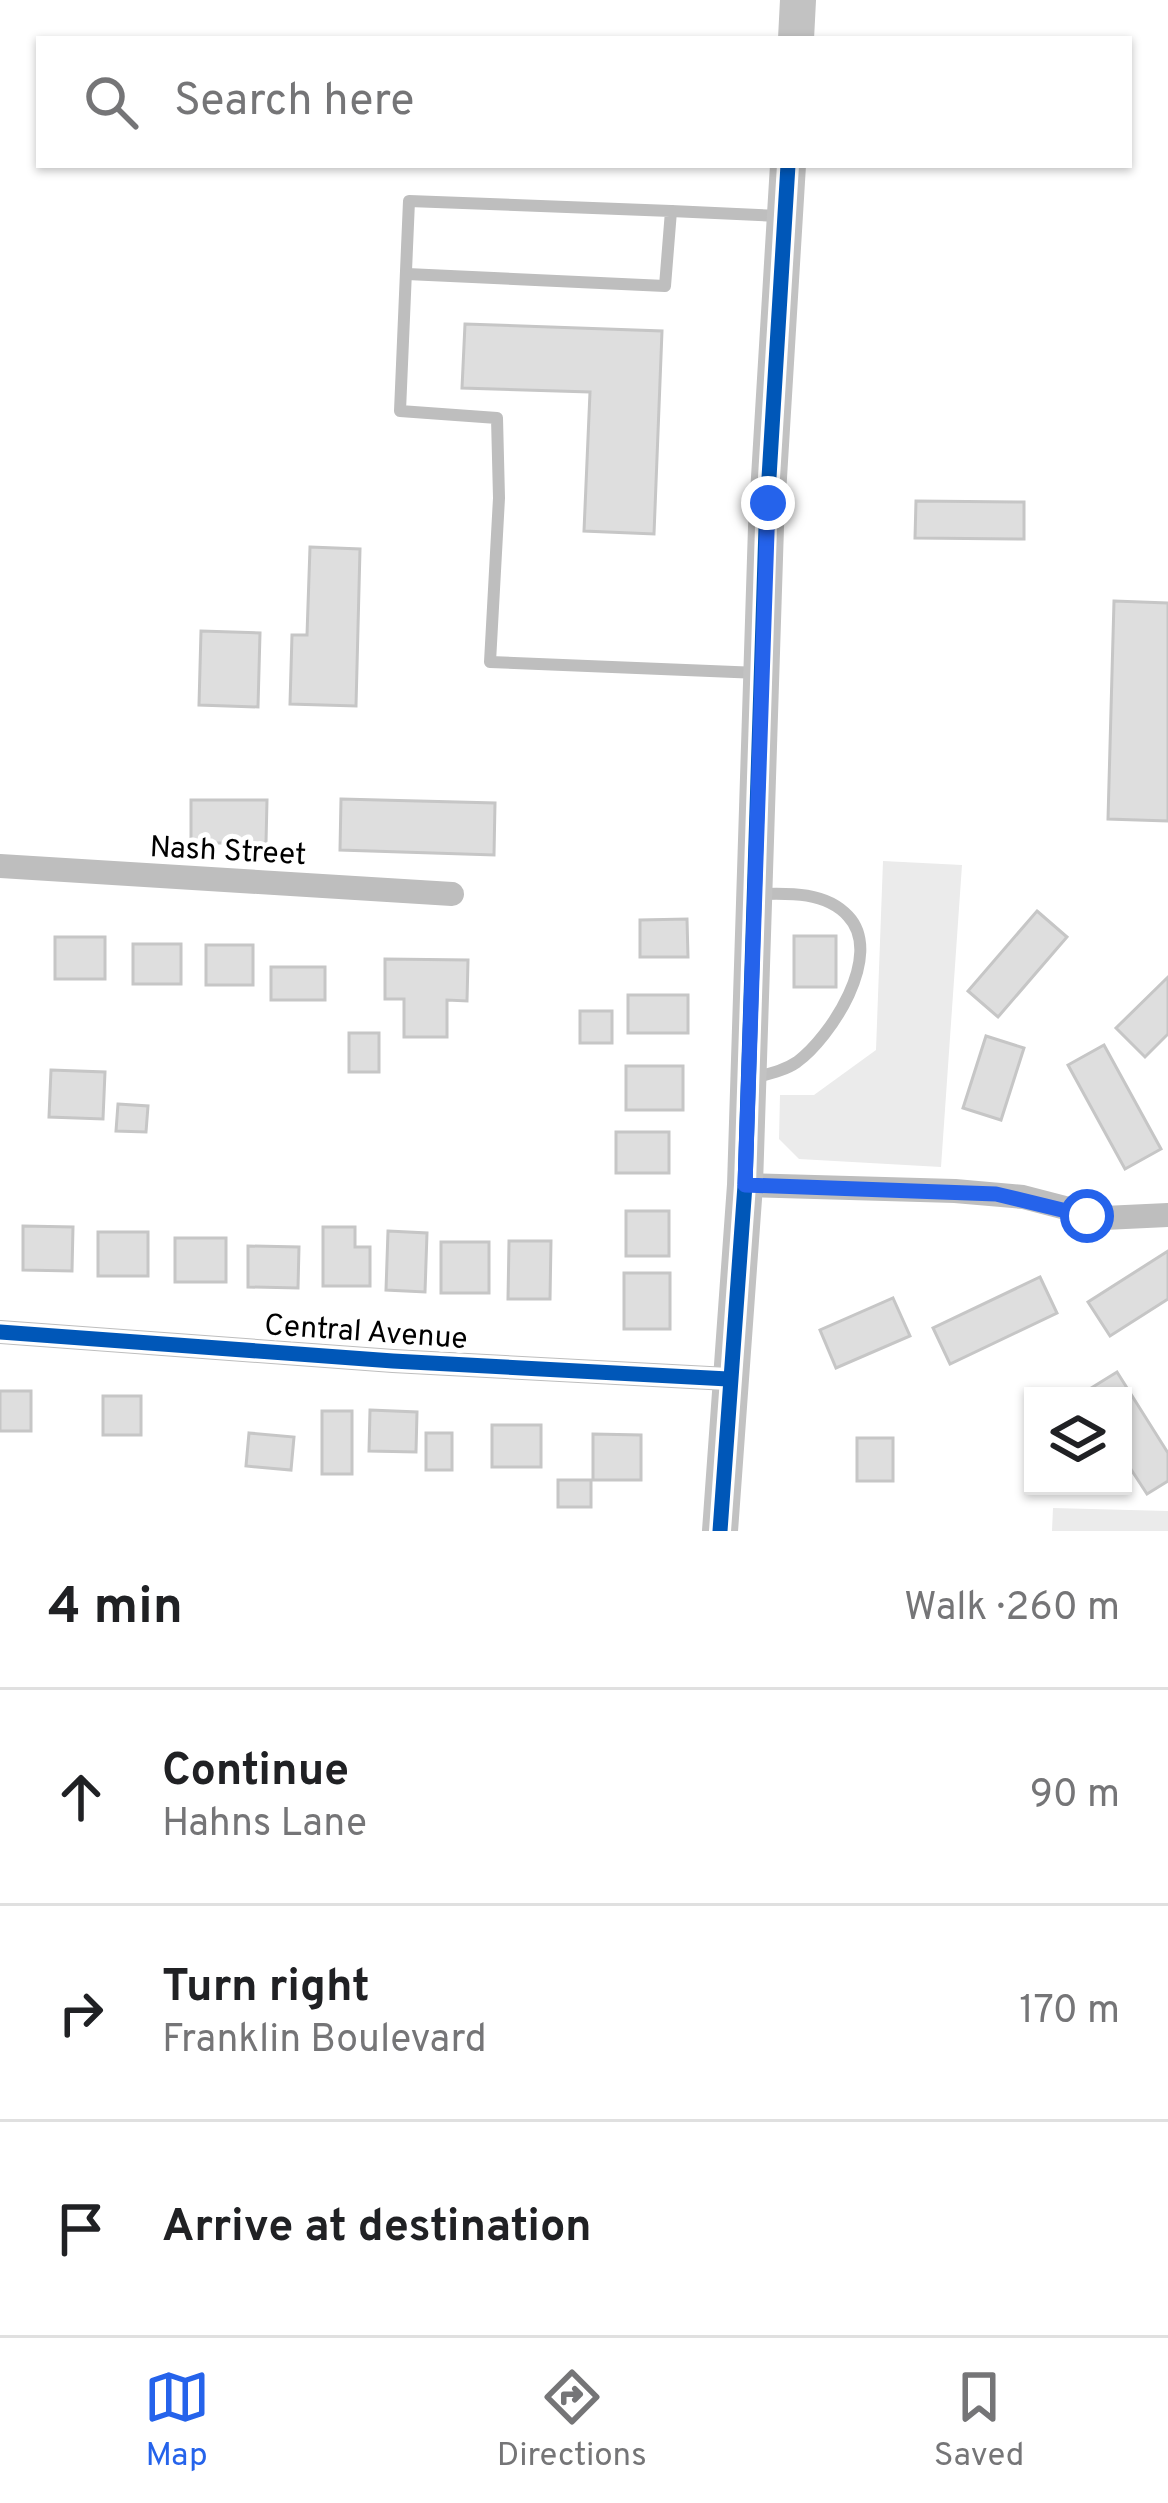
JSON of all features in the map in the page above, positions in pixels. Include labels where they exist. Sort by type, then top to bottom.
[{"type":"street","points":[[796,36],[798,0]]},
{"type":"street","points":[[720,1531],[745,1185],[760,673],[788,168]]},
{"type":"street","name":"Nash Street","points":[[0,866],[452,893]]},
{"type":"street","points":[[745,1185],[955,1191],[1023,1198],[1104,1218],[1168,1215]]},
{"type":"street","name":"Central Avenue","points":[[0,1332],[393,1361],[728,1379]]},
{"type":"lane","points":[[760,673],[490,662],[499,498],[497,418],[400,411],[409,202],[785,217]]},
{"type":"lane","points":[[406,274],[665,286],[671,211]]},
{"type":"lane","points":[[747,1080],[794,1064],[826,1033],[854,987],[860,945],[849,916],[828,903],[798,892],[753,894]]},
{"type":"shaded area","points":[[883,861],[962,865],[941,1167],[799,1159],[779,1139],[780,1095],[814,1095],[876,1050]]},
{"type":"shaded area","points":[[1053,1508],[1168,1511],[1168,1531],[1052,1531]]},
{"type":"building","points":[[465,324],[662,331],[654,534],[584,531],[590,392],[462,388]]},
{"type":"building","points":[[916,501],[1024,502],[1024,539],[915,538]]},
{"type":"building","points":[[310,547],[360,549],[356,706],[290,704],[292,635],[307,635]]},
{"type":"building","points":[[1114,601],[1168,603],[1168,821],[1108,819]]},
{"type":"building","points":[[201,631],[260,633],[258,707],[199,705]]},
{"type":"building","points":[[341,799],[495,803],[494,855],[340,850]]},
{"type":"building","points":[[191,800],[267,800],[266,843],[191,843]]},
{"type":"building","points":[[1037,911],[1067,937],[998,1017],[968,991]]},
{"type":"building","points":[[687,919],[688,957],[640,957],[640,920]]},
{"type":"building","points":[[794,936],[836,936],[836,987],[794,987]]},
{"type":"building","points":[[55,937],[105,937],[105,979],[55,979]]},
{"type":"building","points":[[133,944],[181,944],[181,984],[133,984]]},
{"type":"building","points":[[206,945],[253,945],[253,985],[206,985]]},
{"type":"building","points":[[385,959],[468,960],[467,1001],[447,1000],[447,1037],[404,1037],[404,999],[385,999]]},
{"type":"building","points":[[271,967],[325,967],[325,1000],[271,1000]]},
{"type":"building","points":[[1168,977],[1168,1034],[1145,1057],[1116,1028]]},
{"type":"building","points":[[628,995],[688,995],[688,1033],[628,1033]]},
{"type":"building","points":[[580,1011],[612,1011],[612,1043],[580,1043]]},
{"type":"building","points":[[349,1033],[379,1033],[379,1072],[349,1072]]},
{"type":"building","points":[[986,1036],[1024,1048],[1001,1120],[963,1108]]},
{"type":"building","points":[[1104,1045],[1161,1149],[1125,1169],[1068,1065]]},
{"type":"building","points":[[626,1066],[683,1066],[683,1110],[626,1110]]},
{"type":"building","points":[[51,1070],[105,1072],[103,1119],[49,1117]]},
{"type":"building","points":[[118,1104],[148,1106],[146,1132],[116,1131]]},
{"type":"building","points":[[616,1132],[669,1132],[669,1173],[616,1173]]},
{"type":"building","points":[[626,1211],[669,1211],[669,1256],[626,1256]]},
{"type":"building","points":[[23,1226],[73,1227],[72,1271],[23,1270]]},
{"type":"building","points":[[323,1227],[355,1227],[355,1247],[370,1247],[370,1286],[323,1286]]},
{"type":"building","points":[[388,1231],[427,1233],[425,1292],[386,1290]]},
{"type":"building","points":[[98,1232],[148,1232],[148,1276],[98,1276]]},
{"type":"building","points":[[175,1238],[226,1238],[226,1282],[175,1282]]},
{"type":"building","points":[[509,1241],[551,1241],[550,1299],[508,1299]]},
{"type":"building","points":[[441,1242],[489,1242],[489,1293],[441,1293]]},
{"type":"building","points":[[248,1246],[299,1247],[298,1288],[248,1287]]},
{"type":"building","points":[[1168,1251],[1168,1299],[1110,1336],[1088,1302]]},
{"type":"building","points":[[624,1273],[670,1273],[670,1329],[624,1329]]},
{"type":"building","points":[[1040,1277],[1057,1313],[950,1364],[933,1328]]},
{"type":"building","points":[[893,1298],[910,1336],[836,1368],[820,1330]]},
{"type":"building","points":[[1117,1372],[1126,1387],[1093,1387]]},
{"type":"building","points":[[0,1391],[31,1391],[31,1431],[0,1431]]},
{"type":"building","points":[[103,1396],[141,1396],[141,1435],[103,1435]]},
{"type":"building","points":[[1132,1396],[1168,1453],[1168,1481],[1147,1494],[1132,1471]]},
{"type":"building","points":[[370,1410],[417,1412],[416,1452],[369,1451]]},
{"type":"building","points":[[322,1411],[352,1411],[352,1474],[322,1474]]},
{"type":"building","points":[[492,1425],[541,1425],[541,1467],[492,1467]]},
{"type":"building","points":[[249,1433],[294,1437],[291,1470],[246,1466]]},
{"type":"building","points":[[426,1433],[452,1433],[452,1470],[426,1470]]},
{"type":"building","points":[[593,1434],[641,1435],[641,1480],[593,1480]]},
{"type":"building","points":[[857,1438],[893,1438],[893,1481],[857,1481]]},
{"type":"building","points":[[558,1480],[591,1480],[591,1507],[558,1507]]},
{"type":"cycle path","points":[[720,1531],[745,1185],[766,527],[788,168]]},
{"type":"cycle path","points":[[0,1332],[393,1361],[728,1379]]},
{"type":"route","points":[[768,503],[745,1185],[996,1194],[1087,1216]]}]
